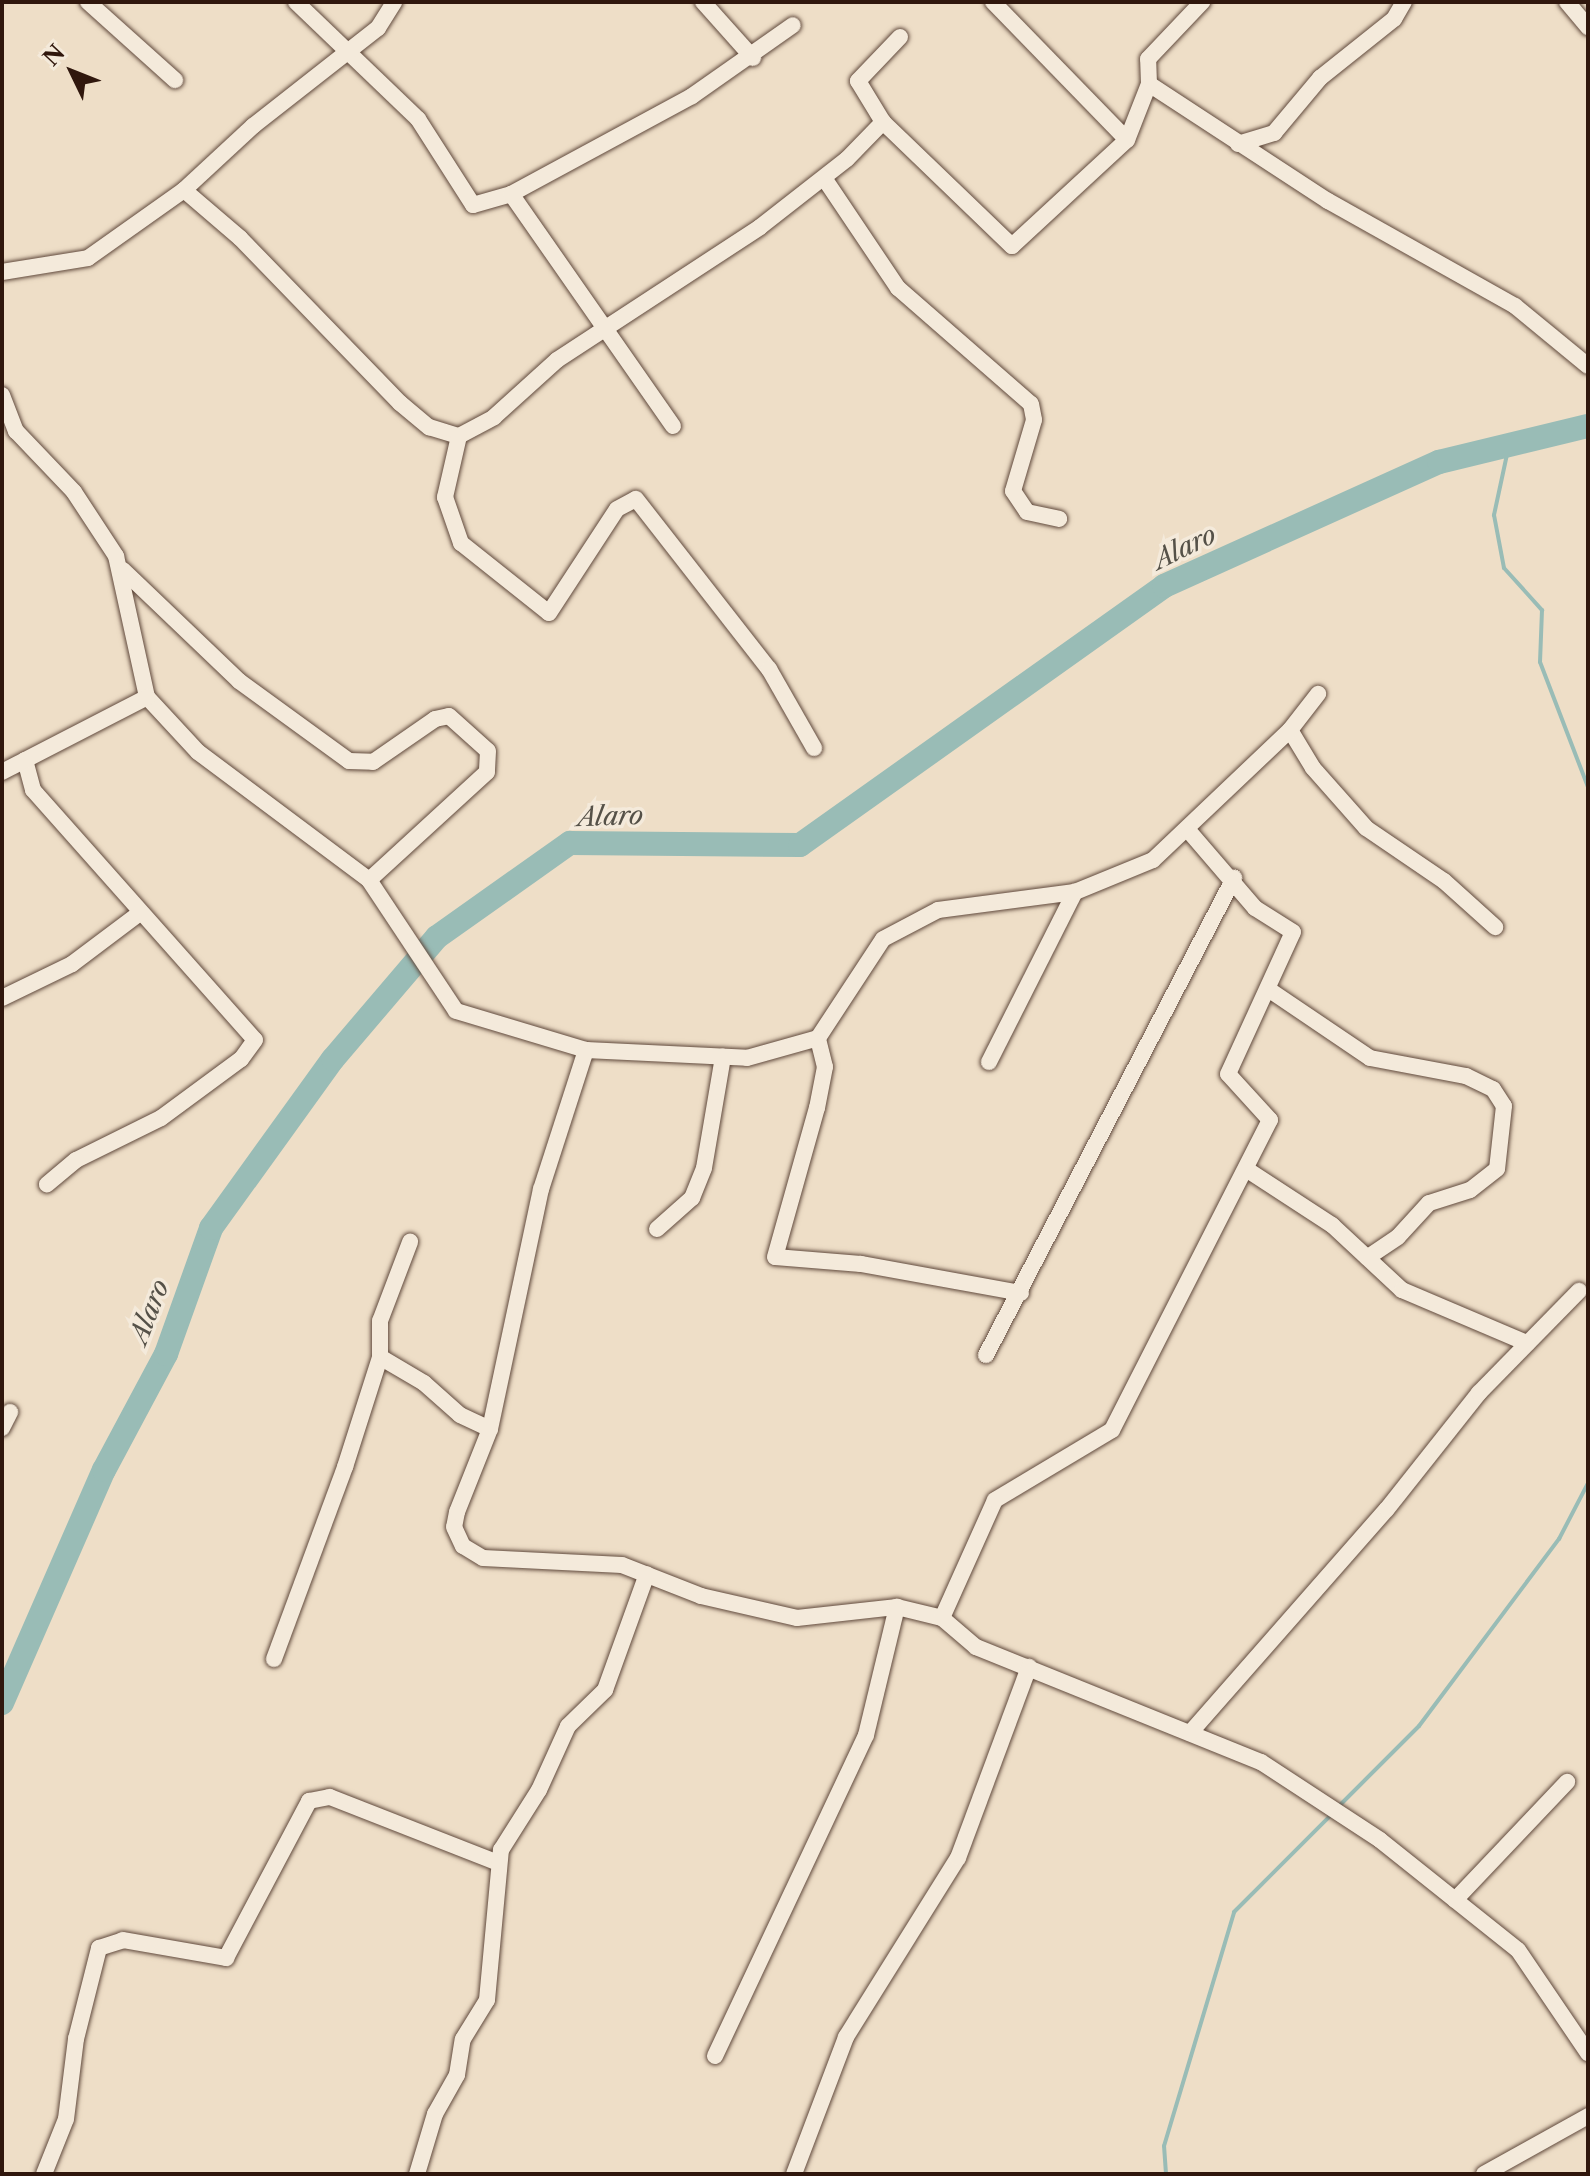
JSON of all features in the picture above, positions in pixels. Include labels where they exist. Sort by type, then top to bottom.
[{"type":"street","points":[[88,2],[175,80]]},
{"type":"street","points":[[296,2],[347,55],[418,119],[473,205],[511,194],[588,157],[753,58],[793,25]]},
{"type":"street","points":[[703,2],[753,58]]},
{"type":"street","points":[[993,2],[1127,140]]},
{"type":"street","points":[[900,37],[857,78],[883,122],[1012,246],[1127,140],[1149,84],[1148,59],[1202,2]]},
{"type":"street","points":[[1238,144],[1274,133],[1320,78],[1394,19],[1404,2]]},
{"type":"street","points":[[1567,2],[1588,27]]},
{"type":"street","points":[[2,272],[88,258],[184,190],[253,126],[347,55],[399,3]]},
{"type":"street","points":[[1149,84],[1238,144],[1515,306],[1588,366]]},
{"type":"street","points":[[184,190],[240,238],[400,403],[429,427],[459,436],[494,417],[557,360],[607,331],[824,178],[883,122]]},
{"type":"street","points":[[824,178],[898,288],[1031,404],[1034,420],[1013,491],[1027,512],[1059,519]]},
{"type":"street","points":[[511,194],[673,426]]},
{"type":"street","points":[[2,395],[16,431],[74,492],[123,570],[239,681],[349,761],[373,762],[449,716],[488,751],[487,772],[369,880]]},
{"type":"street","points":[[459,436],[445,497],[461,543],[535,608],[549,613],[617,509],[636,499],[769,669],[814,748]]},
{"type":"street","points":[[123,570],[147,697],[198,752],[369,880],[406,942],[460,1013],[586,1050],[747,1058],[818,1038],[883,939],[938,910],[1075,892],[1153,860],[1290,730],[1318,694]]},
{"type":"street","points":[[2,772],[147,697]]},
{"type":"street","points":[[1290,730],[1313,768],[1366,828],[1444,881],[1495,927]]},
{"type":"street","points":[[25,760],[33,790],[255,1040],[241,1059],[161,1118],[76,1160],[47,1184]]},
{"type":"street","points":[[942,1618],[995,1500],[1112,1430],[1270,1120],[1228,1074],[1293,932],[1255,908],[1234,878],[1187,829]]},
{"type":"street","points":[[986,1355],[1021,1293],[1234,878]]},
{"type":"street","points":[[989,1062],[1075,892]]},
{"type":"street","points":[[2,998],[72,964],[140,913]]},
{"type":"street","points":[[1268,989],[1370,1058],[1466,1076],[1493,1089],[1504,1106],[1497,1169],[1470,1190],[1429,1203],[1398,1237],[1367,1258]]},
{"type":"street","points":[[818,1038],[825,1067],[817,1108],[775,1257],[861,1264],[1021,1293]]},
{"type":"street","points":[[586,1050],[537,1204],[490,1429],[454,1527],[471,1554],[622,1565],[701,1596],[797,1618],[897,1607],[942,1618],[976,1647],[1261,1762],[1363,1829],[1518,1950],[1588,2053]]},
{"type":"street","points":[[657,1229],[692,1198],[704,1168],[723,1057]]},
{"type":"street","points":[[1246,1169],[1332,1225],[1402,1290],[1527,1343]]},
{"type":"street","points":[[274,1659],[380,1357],[380,1321],[410,1242]]},
{"type":"street","points":[[1190,1733],[1527,1343],[1579,1291]]},
{"type":"street","points":[[380,1357],[424,1383],[460,1415],[490,1429]]},
{"type":"street","points":[[417,2174],[435,2114],[457,2075],[463,2039],[487,2000],[496,1862],[568,1726],[605,1690],[647,1574]]},
{"type":"street","points":[[715,2056],[866,1735],[897,1607]]},
{"type":"street","points":[[794,2174],[846,2037],[958,1858],[1029,1667]]},
{"type":"street","points":[[1455,1900],[1567,1782]]},
{"type":"street","points":[[44,2174],[66,2119],[76,2039],[99,1948],[123,1940],[226,1958],[309,1801],[330,1797],[496,1862]]},
{"type":"street","points":[[1484,2174],[1588,2116]]},
{"type":"waterway","name":"Alaro","points":[[2,1703],[104,1470],[166,1354],[211,1228],[333,1059],[437,937],[570,843],[800,845],[1164,586],[1439,462],[1588,426]]},
{"type":"waterway","points":[[1509,445],[1494,515],[1504,568],[1542,610],[1540,662],[1588,787]]},
{"type":"waterway","points":[[1337,1808],[1419,1726],[1559,1539],[1588,1483]]},
{"type":"waterway","points":[[1166,2174],[1164,2146],[1234,1912],[1331,1815]]}]
